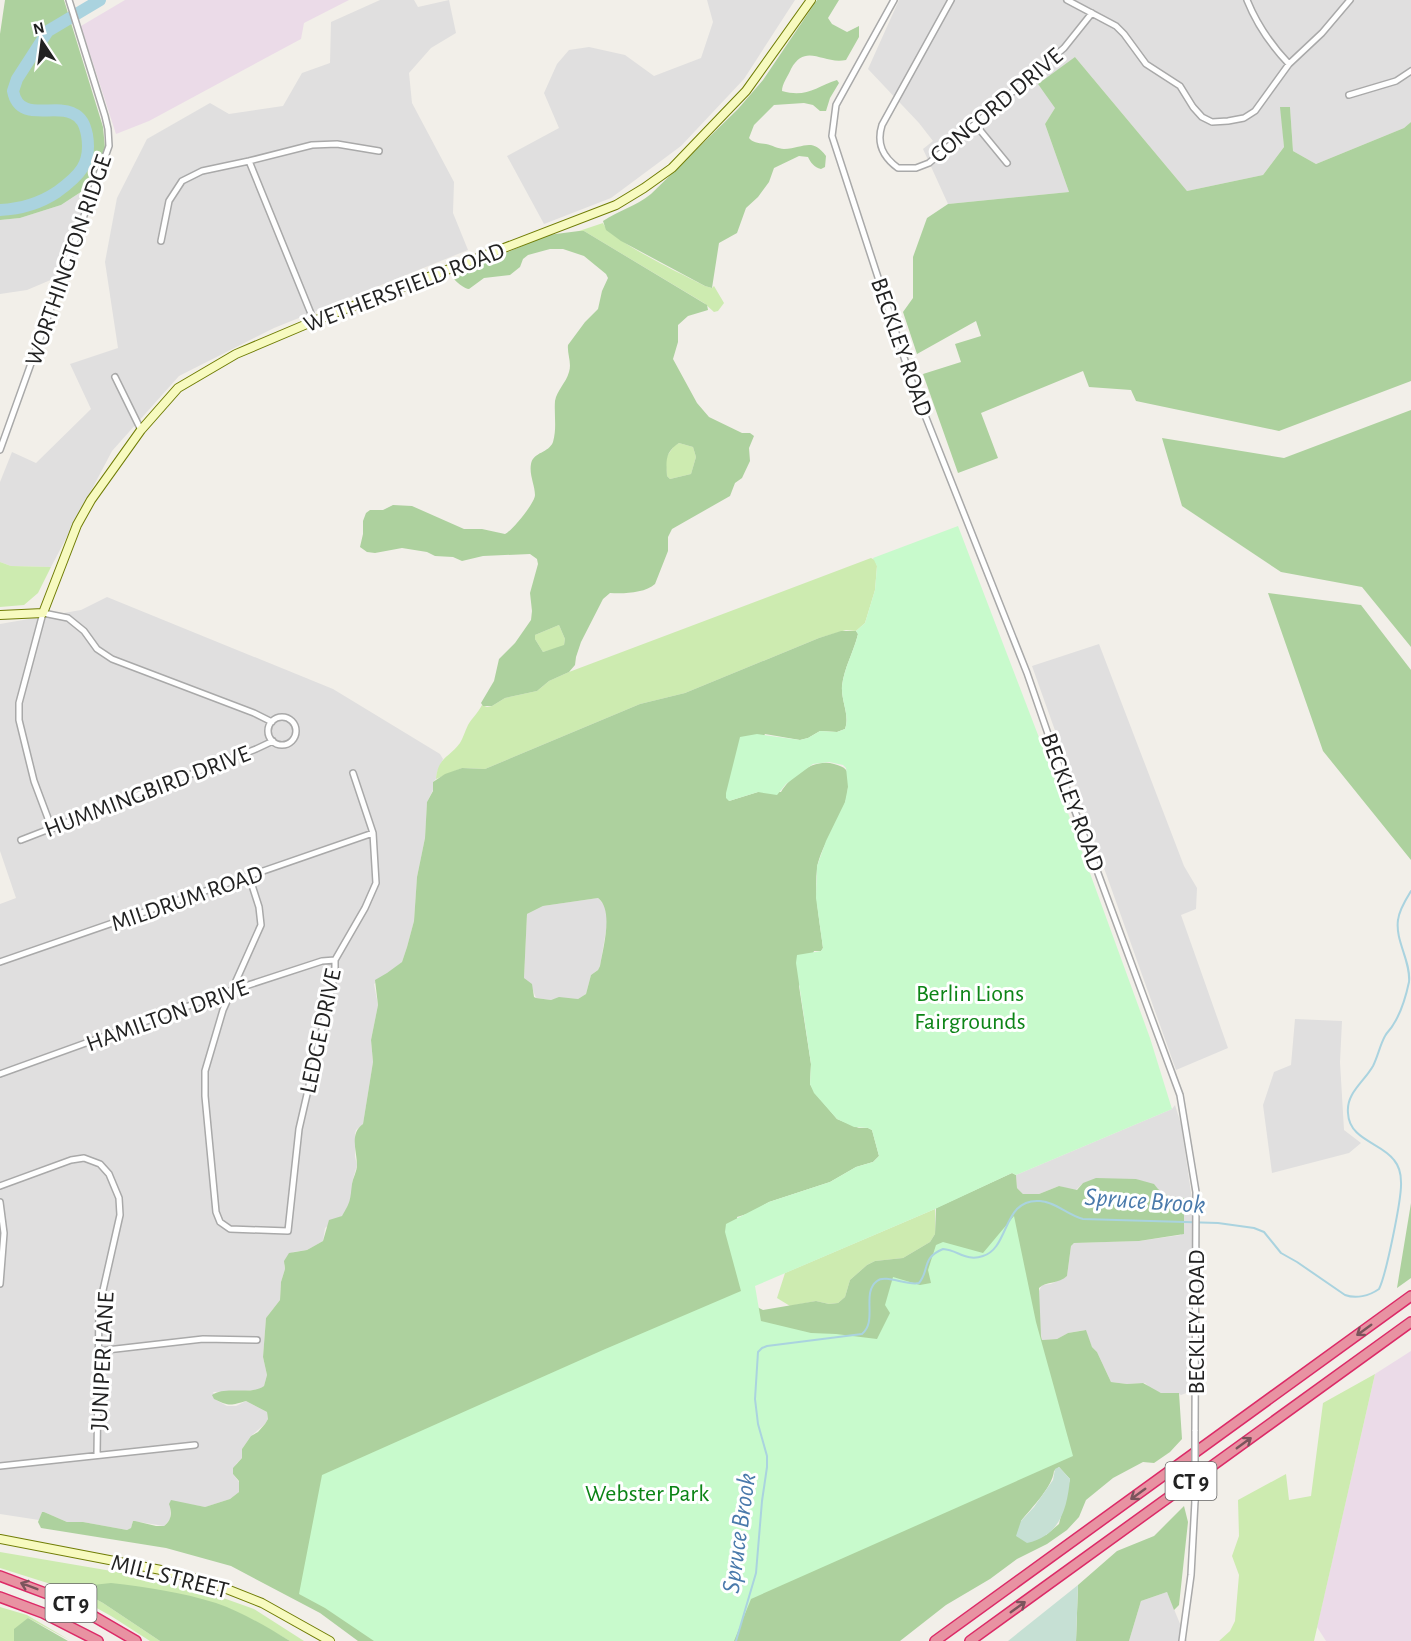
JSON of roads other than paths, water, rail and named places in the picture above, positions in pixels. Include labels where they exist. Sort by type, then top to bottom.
[{"type":"highway","name":"CT 9","points":[[935,1641],[1411,1296]]},
{"type":"highway","name":"CT 9","points":[[970,1641],[1411,1322]]},
{"type":"highway","name":"CT 9","points":[[0,1576],[41,1590],[81,1608],[136,1641]]},
{"type":"highway","name":"CT 9","points":[[0,1596],[57,1619],[99,1641]]},
{"type":"street","name":"WORTHINGTON RIDGE","points":[[0,450],[109,146],[105,116],[69,0]]},
{"type":"street","points":[[800,0],[809,2]]},
{"type":"street","name":"BECKLEY ROAD","points":[[894,0],[836,105],[832,136],[913,385],[1027,673],[1068,792],[1180,1095],[1196,1192],[1195,1501],[1191,1575],[1182,1641]]},
{"type":"street","name":"CONCORD DRIVE","points":[[951,0],[879,134],[880,145],[890,161],[898,168],[916,168],[929,164],[1064,48],[1092,14]]},
{"type":"street","points":[[1067,0],[1116,26],[1146,64],[1180,86],[1193,107],[1202,117],[1212,122],[1228,122],[1244,118],[1255,111],[1289,64],[1322,33],[1350,0]]},
{"type":"street","points":[[1248,0],[1254,19],[1289,64]]},
{"type":"street","name":"WETHERSFIELD ROAD","points":[[43,613],[59,569],[91,500],[141,430],[178,388],[236,354],[314,321],[616,206],[672,168],[746,91],[809,2]]},
{"type":"street","points":[[1349,95],[1396,81],[1411,71]]},
{"type":"street","points":[[975,124],[1007,163]]},
{"type":"street","points":[[161,241],[169,201],[182,181],[202,171],[312,144],[337,144],[379,151]]},
{"type":"street","points":[[249,161],[314,321]]},
{"type":"street","points":[[116,377],[141,430]]},
{"type":"street","points":[[43,613],[19,703],[19,720],[34,781],[52,829]]},
{"type":"street","name":"HUMMINGBIRD DRIVE","points":[[0,615],[43,613],[68,618],[84,631],[97,650],[112,659],[272,722]]},
{"type":"street","name":"HUMMINGBIRD DRIVE","points":[[278,718],[287,718],[293,723],[294,737],[289,743],[280,745],[273,741],[268,732],[272,722],[278,718]]},
{"type":"street","name":"HUMMINGBIRD DRIVE","points":[[21,840],[273,741]]},
{"type":"street","name":"LEDGE DRIVE","points":[[230,992],[205,1071],[205,1096],[216,1212],[220,1222],[230,1229],[288,1231],[299,1129],[335,973],[334,960],[376,883],[373,833],[353,773]]},
{"type":"street","name":"MILDRUM ROAD","points":[[0,962],[373,833]]},
{"type":"street","points":[[230,992],[261,925],[259,907],[249,876]]},
{"type":"street","name":"HAMILTON DRIVE","points":[[0,1074],[230,992],[322,961],[334,960]]},
{"type":"street","name":"JUNIPER LANE","points":[[0,1186],[84,1158],[100,1164],[109,1174],[118,1198],[120,1215],[99,1308],[97,1455]]},
{"type":"street","points":[[0,1202],[4,1233],[0,1284]]},
{"type":"street","points":[[98,1351],[203,1339],[257,1340]]},
{"type":"street","points":[[0,1466],[195,1445]]},
{"type":"street","name":"MILL STREET","points":[[0,1539],[203,1580],[269,1606],[330,1641]]},
{"type":"waterway","points":[[0,210],[30,205],[43,200],[72,180],[86,162],[87,135],[81,119],[64,111],[29,110],[16,101],[13,91],[17,79],[48,31],[100,0]]},
{"type":"waterway","name":"Spruce Brook","points":[[736,1641],[756,1573],[767,1467],[767,1456],[758,1424],[755,1399],[758,1352],[767,1346],[862,1334],[869,1322],[870,1293],[877,1281],[885,1279],[919,1283],[929,1260],[943,1249],[972,1258],[983,1256],[998,1244],[1012,1215],[1019,1207],[1028,1202],[1040,1201],[1083,1219],[1218,1223],[1254,1228],[1264,1232],[1281,1253],[1345,1295],[1362,1296],[1379,1289],[1386,1269],[1396,1219],[1401,1176],[1389,1154],[1354,1129],[1350,1122],[1348,1106],[1353,1094],[1373,1066],[1383,1039],[1396,1020],[1405,999],[1409,974],[1399,936],[1398,920],[1411,891]]},
{"type":"park label","name":"Berlin Lions Fairgrounds","points":[[970,1007]]},
{"type":"park label","name":"Webster Park","points":[[647,1493]]}]
